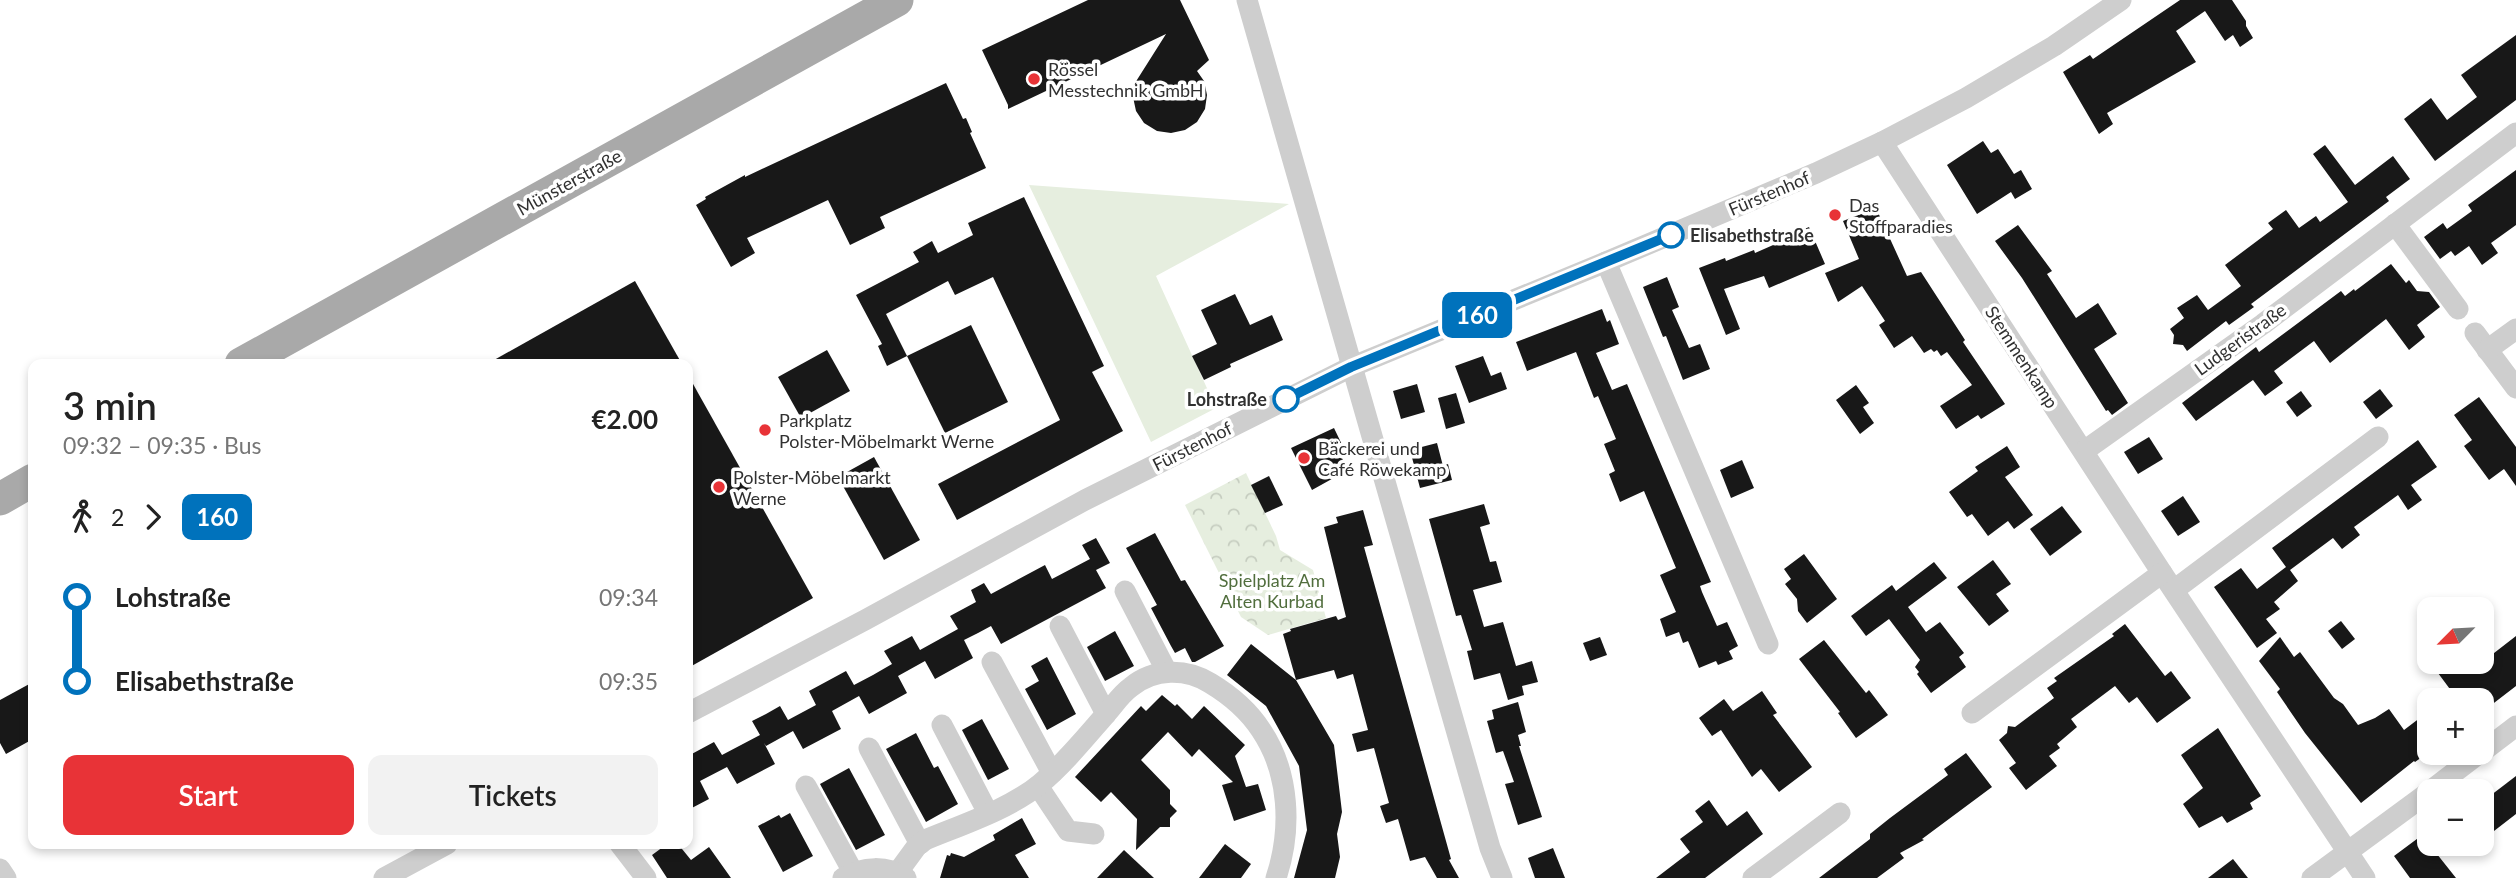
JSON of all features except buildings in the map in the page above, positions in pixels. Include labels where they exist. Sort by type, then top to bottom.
[{"type":"main road","name":"Münsterstraße","points":[[250,359],[897,0]]},
{"type":"main road","points":[[0,499],[28,483]]},
{"type":"street","points":[[1247,0],[1490,848],[1502,878]]},
{"type":"street","name":"Fürstenhof","points":[[693,709],[865,620],[1085,500],[1351,367],[1606,262],[1816,173],[1882,142],[2054,46],[2121,0]]},
{"type":"street","name":"Ludgeristraße","points":[[2084,451],[2263,324],[2516,133]]},
{"type":"street","name":"Stemmenkamp","points":[[1882,142],[2365,878]]},
{"type":"street","points":[[2395,224],[2458,309]]},
{"type":"street","points":[[1606,262],[1768,644]]},
{"type":"street","points":[[2516,329],[2481,341],[2516,388]]},
{"type":"street","points":[[2174,590],[2378,436]]},
{"type":"street","points":[[1972,713],[2162,572]]},
{"type":"street","points":[[1125,591],[1167,672]]},
{"type":"street","points":[[1060,626],[1106,714]]},
{"type":"street","points":[[992,662],[1068,831],[1094,834]]},
{"type":"street","points":[[806,786],[848,875],[873,869],[902,875],[920,844],[988,813],[1045,779],[1130,687],[1167,672],[1201,678],[1219,688],[1243,708],[1263,732],[1279,770],[1286,811],[1283,855],[1276,878]]},
{"type":"street","points":[[942,725],[988,813]]},
{"type":"street","points":[[2494,742],[2516,726]]},
{"type":"street","points":[[869,748],[920,844]]},
{"type":"street","points":[[2445,779],[2464,765]]},
{"type":"street","points":[[2312,878],[2417,800]]},
{"type":"street","points":[[1753,878],[1840,813]]},
{"type":"street","points":[[384,878],[438,849]]},
{"type":"street","points":[[624,849],[646,878]]},
{"type":"street","points":[[0,869],[6,878]]},
{"type":"green space","points":[[1029,185],[1289,204],[1156,276],[1216,408],[1151,442]]},
{"type":"green space","name":"Spielplatz Am Alten Kurbad","points":[[1246,473],[1280,550],[1313,570],[1326,618],[1268,635],[1241,617],[1185,505]]},
{"type":"bus line","name":"160","points":[[1286,399],[1351,367],[1671,235]]},
{"type":"place","name":"Rössel Messtechnik GmbH","points":[[1034,79]]},
{"type":"place","name":"Das Stoffparadies","points":[[1835,215]]},
{"type":"place","name":"Elisabethstraße","points":[[1671,235]]},
{"type":"place","name":"Lohstraße","points":[[1286,399]]},
{"type":"place","name":"Parkplatz Polster-Möbelmarkt Werne","points":[[765,430]]},
{"type":"place","name":"Bäckerei und Café Röwekamp","points":[[1304,458]]},
{"type":"place","name":"Polster-Möbelmarkt Werne","points":[[719,487]]}]
